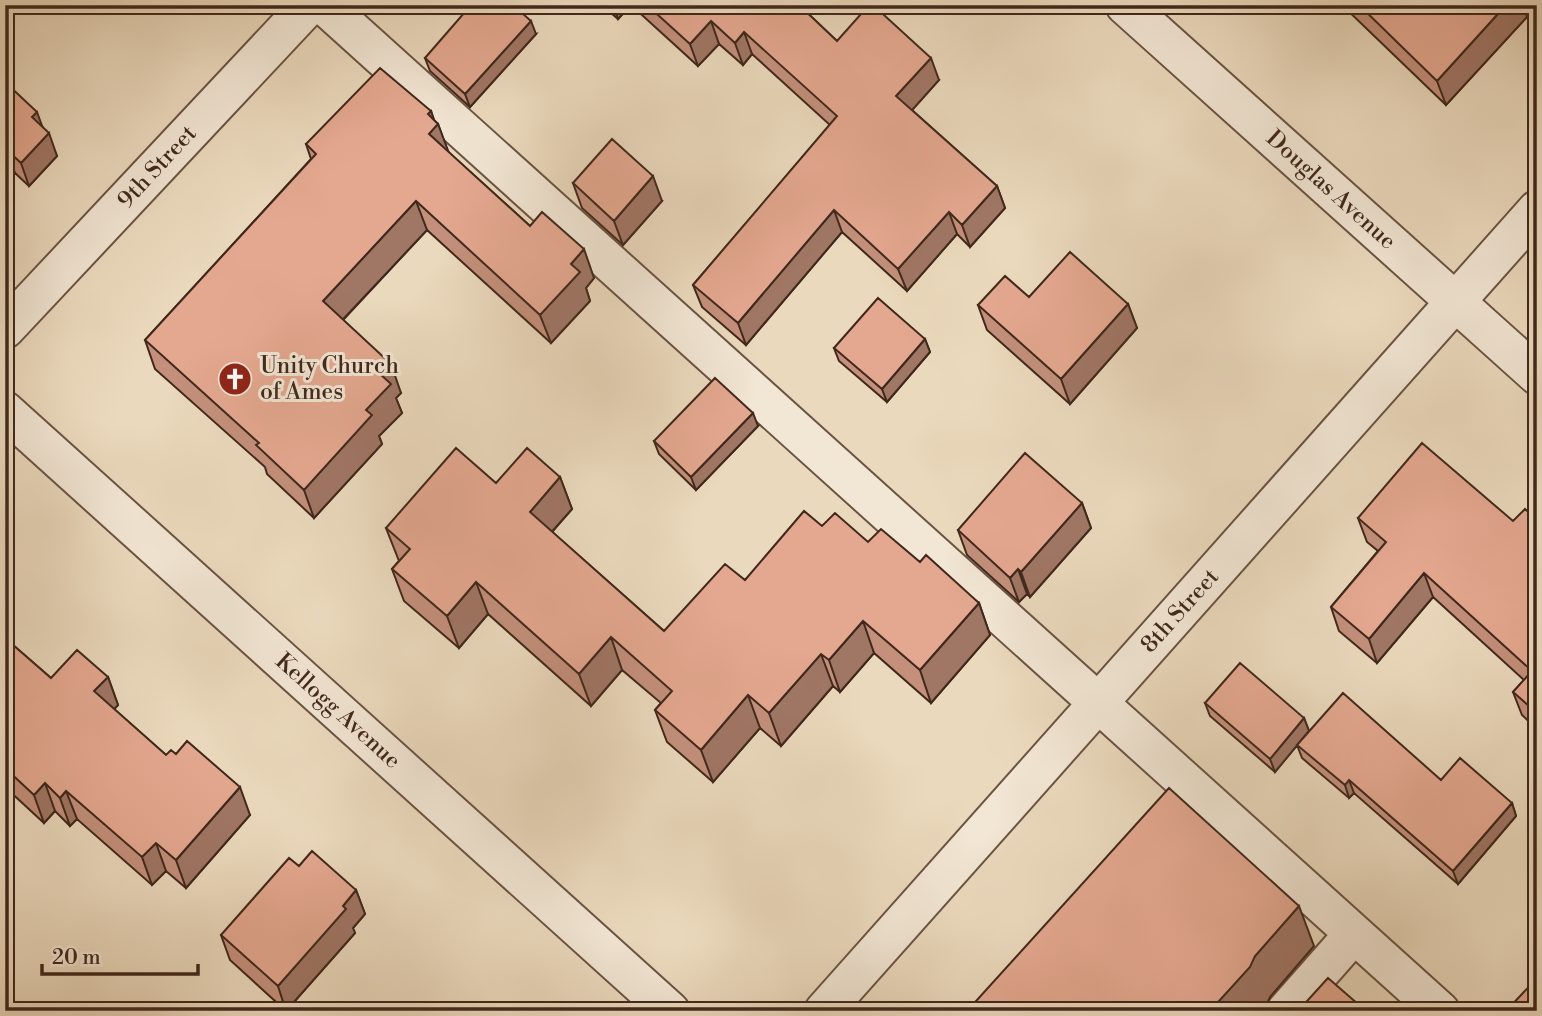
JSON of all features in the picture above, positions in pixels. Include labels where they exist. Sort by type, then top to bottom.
[{"type":"street","name":"9th Street","points":[[5,328],[309,5]]},
{"type":"street","points":[[324,5],[1440,1011]]},
{"type":"street","name":"Douglas Avenue","points":[[1125,5],[1537,375]]},
{"type":"street","name":"8th Street","points":[[824,1011],[1537,211]]},
{"type":"street","name":"Kellogg Avenue","points":[[5,411],[670,1011]]},
{"type":"street","points":[[1286,1011],[1353,935]]},
{"type":"building","points":[[471,5],[513,5],[531,21],[465,94],[425,58]]},
{"type":"building","points":[[647,5],[799,5],[837,41],[869,5],[873,5],[931,58],[896,96],[997,186],[962,225],[949,212],[898,269],[834,210],[738,323],[693,285],[837,116],[744,32],[735,43],[711,21],[690,44]]},
{"type":"building","points":[[1359,5],[1506,5],[1437,81]]},
{"type":"building","points":[[380,68],[431,111],[428,114],[438,124],[429,134],[530,226],[542,212],[584,249],[571,264],[580,272],[540,315],[416,201],[323,301],[391,364],[380,374],[391,384],[366,410],[372,415],[304,490],[256,445],[259,443],[145,340],[316,154],[306,144]]},
{"type":"building","points":[[5,82],[37,112],[32,117],[49,133],[21,163],[7,150],[5,152]]},
{"type":"building","points":[[612,139],[653,176],[614,221],[573,183]]},
{"type":"building","points":[[1070,252],[1128,304],[1061,379],[978,305],[1005,276],[1029,297]]},
{"type":"building","points":[[878,298],[925,339],[882,389],[834,348]]},
{"type":"building","points":[[715,378],[753,413],[691,477],[654,441]]},
{"type":"building","points":[[1422,443],[1513,521],[1525,509],[1537,520],[1537,713],[1513,692],[1532,671],[1424,573],[1369,639],[1331,607],[1386,542],[1358,518]]},
{"type":"building","points":[[456,448],[496,483],[527,448],[560,477],[530,512],[664,631],[725,564],[745,580],[804,511],[822,526],[835,513],[868,542],[881,529],[920,562],[926,555],[979,603],[920,670],[863,621],[829,660],[821,654],[769,713],[748,695],[701,750],[655,710],[672,691],[611,637],[579,674],[476,582],[447,616],[392,569],[410,549],[386,528]]},
{"type":"building","points":[[1025,453],[1082,503],[1021,572],[1018,569],[1010,578],[958,530]]},
{"type":"building","points":[[5,638],[51,678],[77,650],[108,677],[94,691],[166,755],[171,750],[176,754],[187,741],[240,787],[176,860],[156,843],[142,857],[66,791],[60,798],[45,783],[34,795],[5,768]]},
{"type":"building","points":[[1240,663],[1304,718],[1270,759],[1205,703]]},
{"type":"building","points":[[1343,693],[1441,780],[1460,758],[1512,803],[1453,871],[1349,780],[1345,785],[1297,745]]},
{"type":"building","points":[[1169,788],[1299,906],[1255,956],[1250,967],[1210,1011],[967,1011]]},
{"type":"building","points":[[312,851],[356,890],[343,906],[346,909],[278,986],[221,935],[289,858],[299,866]]},
{"type":"building","points":[[1328,978],[1366,1011],[1298,1011]]},
{"type":"building","points":[[1537,978],[1537,1011],[1506,1011]]},
{"type":"place","name":"Unity Church of Ames","points":[[235,379]]}]
